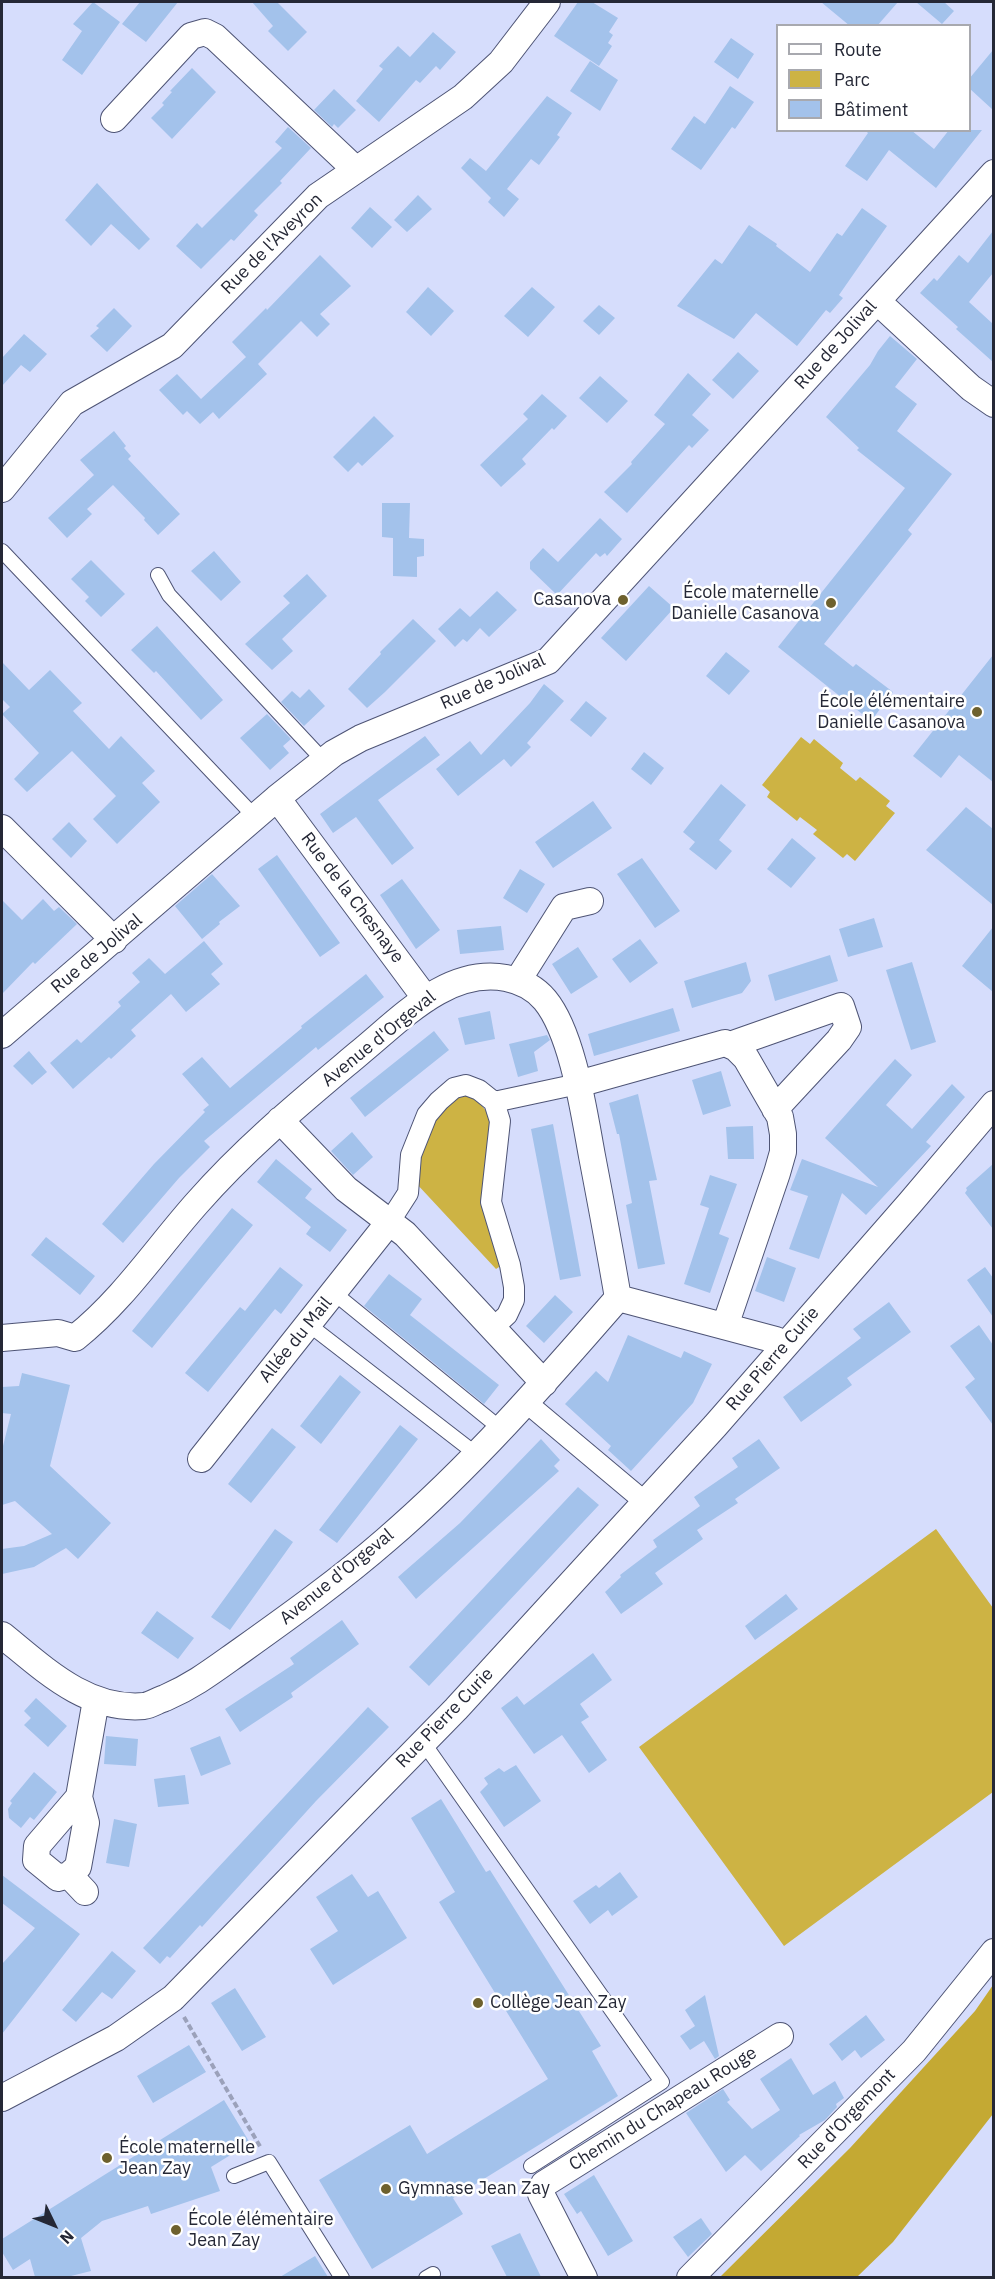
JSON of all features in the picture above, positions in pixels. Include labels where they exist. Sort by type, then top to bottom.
[{"type":"street","name":"Rue de l'Aveyron","points":[[2,489],[72,403],[172,346],[318,196],[463,97],[501,62],[547,2]]},
{"type":"street","points":[[114,119],[191,36],[205,32],[215,37],[355,169]]},
{"type":"street","name":"Rue de Jolival","points":[[2,1035],[277,798],[324,761],[361,738],[548,661],[993,173]]},
{"type":"street","points":[[877,301],[971,388],[993,404]]},
{"type":"street","name":"Rue de la Chesnaye","points":[[277,798],[426,999]]},
{"type":"street","points":[[2,828],[114,940]]},
{"type":"street","points":[[518,980],[564,907],[590,901]]},
{"type":"street","name":"Avenue d'Orgeval","points":[[2,1338],[58,1334],[75,1338],[107,1311],[234,1162],[280,1120],[426,999],[453,983],[470,977],[491,975],[518,980],[532,988],[545,1001],[560,1023],[578,1084],[618,1298],[527,1402],[476,1454],[369,1554],[306,1605],[190,1687],[146,1706],[112,1704],[96,1700],[54,1676],[2,1635]]},
{"type":"street","points":[[730,1045],[841,1006],[848,1027],[839,1040],[776,1109]]},
{"type":"street","points":[[494,1102],[578,1084],[725,1043],[746,1058],[776,1109],[781,1125],[783,1152],[725,1326]]},
{"type":"street","points":[[390,1221],[408,1193],[411,1155],[428,1115],[454,1088],[466,1085],[479,1090],[494,1102],[500,1121],[491,1202],[510,1265],[514,1287],[514,1300],[507,1315],[493,1328]]},
{"type":"street","name":"Rue Pierre Curie","points":[[2,2098],[116,2038],[173,1998],[423,1742],[645,1502],[910,1203],[993,1104]]},
{"type":"street","points":[[280,1120],[346,1189],[405,1234],[544,1383]]},
{"type":"street","name":"Allée du Mail","points":[[201,1459],[390,1221]]},
{"type":"street","points":[[618,1298],[776,1340],[784,1346]]},
{"type":"street","points":[[527,1402],[645,1502]]},
{"type":"street","points":[[79,1797],[37,1846],[36,1860],[58,1878],[77,1883],[86,1823],[79,1797],[96,1700]]},
{"type":"street","name":"Rue d'Orgemont","points":[[690,2277],[914,2051],[993,1952]]},
{"type":"street","name":"Chemin du Chapeau Rouge","points":[[584,2277],[541,2194],[544,2184],[780,2036]]},
{"type":"lane","points":[[2,551],[255,817]]},
{"type":"lane","points":[[158,575],[169,595],[324,761]]},
{"type":"lane","points":[[334,1293],[501,1429]]},
{"type":"lane","points":[[308,1324],[476,1454]]},
{"type":"lane","points":[[423,1742],[662,2082],[531,2166]]},
{"type":"lane","points":[[234,2176],[269,2162],[342,2277]]},
{"type":"path","points":[[173,1998],[269,2162]]},
{"type":"green space","points":[[801,737],[810,744],[814,739],[843,763],[840,768],[856,781],[860,777],[890,801],[886,806],[895,813],[855,861],[847,854],[843,858],[813,834],[817,830],[800,817],[797,821],[767,797],[770,792],[762,785]]},
{"type":"green space","points":[[461,1091],[472,1094],[492,1118],[502,1265],[496,1269],[415,1182],[417,1155],[434,1115]]},
{"type":"green space","points":[[936,1529],[993,1608],[993,1792],[784,1946],[639,1747]]},
{"type":"shaded area","points":[[993,1985],[993,2114],[893,2242],[857,2277],[720,2277],[850,2148],[975,2011]]},
{"type":"building","points":[[93,2],[120,22],[82,75],[62,60],[82,31],[73,24]]},
{"type":"building","points":[[140,2],[178,2],[146,42],[122,24]]},
{"type":"building","points":[[252,2],[277,2],[307,32],[288,51],[268,31],[273,26]]},
{"type":"building","points":[[578,2],[592,2],[618,18],[609,32],[613,35],[608,43],[612,46],[599,66],[554,36]]},
{"type":"building","points":[[821,2],[898,2],[879,24],[848,24]]},
{"type":"building","points":[[916,2],[944,2],[954,11],[942,24]]},
{"type":"building","points":[[433,32],[456,52],[440,70],[436,66],[420,83],[416,80],[379,122],[356,101],[383,69],[379,66],[398,46],[410,57]]},
{"type":"building","points":[[731,38],[754,54],[738,79],[714,62]]},
{"type":"building","points":[[993,50],[993,110],[971,90],[971,77]]},
{"type":"building","points":[[590,61],[618,80],[600,111],[570,91]]},
{"type":"building","points":[[192,68],[216,92],[172,139],[151,118],[164,105],[162,103],[172,92],[170,91]]},
{"type":"building","points":[[730,86],[754,102],[735,129],[732,127],[701,170],[671,149],[694,116],[705,124]]},
{"type":"building","points":[[334,89],[356,110],[338,128],[334,124],[332,127],[314,110]]},
{"type":"building","points":[[547,96],[572,113],[557,135],[560,137],[539,165],[531,159],[507,189],[519,199],[504,217],[488,202],[491,198],[461,168],[470,158],[486,171]]},
{"type":"building","points":[[288,127],[311,148],[280,181],[282,183],[254,211],[258,215],[234,241],[231,239],[201,269],[176,246],[197,223],[202,228],[282,148],[275,142]]},
{"type":"building","points":[[982,130],[936,188],[889,150],[867,181],[845,166],[868,133],[913,132],[934,149],[947,132]]},
{"type":"building","points":[[97,183],[150,239],[139,250],[111,224],[91,246],[65,220]]},
{"type":"building","points":[[418,195],[432,209],[407,232],[394,220]]},
{"type":"building","points":[[370,207],[392,227],[372,248],[351,228]]},
{"type":"building","points":[[862,208],[887,226],[839,295],[843,298],[830,313],[826,310],[797,346],[756,313],[734,339],[677,306],[715,259],[722,264],[749,225],[777,244],[776,246],[810,272],[837,233],[842,236]]},
{"type":"building","points":[[993,231],[993,273],[969,302],[993,324],[993,362],[920,293],[934,278],[937,281],[959,255],[968,263]]},
{"type":"building","points":[[320,255],[351,286],[320,314],[330,324],[317,337],[301,321],[258,364],[267,374],[219,419],[213,412],[200,424],[187,411],[183,415],[159,390],[177,374],[201,399],[246,357],[232,342],[266,308],[267,310]]},
{"type":"building","points":[[428,287],[454,311],[431,336],[406,312]]},
{"type":"building","points":[[532,287],[555,307],[528,337],[504,316]]},
{"type":"building","points":[[599,305],[615,318],[599,335],[583,321]]},
{"type":"building","points":[[114,308],[132,326],[107,352],[90,336],[99,328],[96,326]]},
{"type":"building","points":[[24,334],[47,354],[30,372],[21,365],[2,386],[2,358]]},
{"type":"building","points":[[890,336],[917,359],[895,387],[917,404],[897,431],[952,474],[908,530],[912,534],[824,644],[853,667],[856,664],[893,692],[871,721],[778,647],[905,488],[857,450],[859,448],[826,417],[870,365]]},
{"type":"building","points":[[738,352],[759,371],[733,399],[712,380]]},
{"type":"building","points":[[688,373],[711,394],[692,415],[709,430],[692,448],[689,445],[627,513],[604,492],[632,464],[631,462],[665,424],[654,415]]},
{"type":"building","points":[[600,376],[628,401],[607,423],[579,398]]},
{"type":"building","points":[[542,394],[567,416],[522,459],[526,464],[501,487],[480,465],[528,419],[523,414]]},
{"type":"building","points":[[374,416],[394,436],[362,466],[358,462],[348,472],[333,457]]},
{"type":"building","points":[[114,431],[131,456],[128,459],[180,514],[158,535],[113,485],[87,509],[92,514],[67,538],[48,518],[94,475],[80,460]]},
{"type":"building","points":[[382,503],[410,503],[409,538],[424,539],[424,556],[417,557],[417,577],[393,576],[393,538],[382,537]]},
{"type":"building","points":[[600,518],[622,539],[607,556],[605,553],[600,557],[596,553],[557,595],[530,569],[530,562],[543,548],[558,562]]},
{"type":"building","points":[[214,551],[241,582],[221,601],[191,571]]},
{"type":"building","points":[[91,560],[125,594],[101,617],[85,601],[89,597],[71,579]]},
{"type":"building","points":[[307,574],[327,596],[282,639],[293,651],[272,670],[245,644],[290,603],[283,596]]},
{"type":"building","points":[[649,586],[674,608],[626,661],[601,638]]},
{"type":"building","points":[[497,591],[517,610],[489,637],[480,628],[467,642],[463,639],[455,647],[438,629],[460,608],[470,617]]},
{"type":"building","points":[[413,619],[436,641],[367,708],[348,689]]},
{"type":"building","points":[[157,626],[223,700],[201,720],[156,671],[154,673],[131,650]]},
{"type":"building","points":[[726,652],[750,671],[729,695],[706,676]]},
{"type":"building","points":[[993,655],[993,782],[959,755],[941,778],[913,756]]},
{"type":"building","points":[[2,662],[29,690],[50,670],[82,703],[73,711],[109,749],[121,736],[155,771],[142,783],[160,802],[117,844],[93,819],[116,796],[72,751],[27,792],[14,779],[39,753],[2,714],[10,707],[2,699]]},
{"type":"building","points":[[544,684],[564,701],[527,743],[531,747],[511,767],[504,759],[458,796],[436,769],[470,741],[481,755],[530,703]]},
{"type":"building","points":[[309,689],[325,706],[304,726],[281,702],[292,691],[300,698]]},
{"type":"building","points":[[586,701],[607,718],[591,737],[570,720]]},
{"type":"building","points":[[267,714],[291,739],[283,746],[289,753],[270,770],[240,738]]},
{"type":"building","points":[[425,736],[440,755],[378,800],[414,848],[392,865],[356,817],[333,833],[320,814]]},
{"type":"building","points":[[644,752],[664,768],[651,785],[631,769]]},
{"type":"building","points":[[721,784],[746,805],[719,840],[732,851],[716,870],[689,849],[695,842],[683,832]]},
{"type":"building","points":[[593,801],[612,828],[553,868],[535,842]]},
{"type":"building","points":[[966,807],[993,829],[993,905],[926,850]]},
{"type":"building","points":[[69,822],[87,841],[71,858],[52,839]]},
{"type":"building","points":[[792,838],[816,858],[791,888],[767,869]]},
{"type":"building","points":[[277,855],[340,943],[320,957],[258,869]]},
{"type":"building","points":[[642,858],[680,911],[655,928],[617,874]]},
{"type":"building","points":[[520,869],[545,884],[527,913],[503,898]]},
{"type":"building","points":[[212,874],[240,906],[202,939],[175,906]]},
{"type":"building","points":[[402,879],[440,930],[416,949],[380,895]]},
{"type":"building","points":[[43,899],[54,911],[59,907],[77,924],[35,964],[33,962],[2,994],[2,900],[22,920]]},
{"type":"building","points":[[874,918],[883,947],[848,957],[839,929]]},
{"type":"building","points":[[501,926],[504,950],[460,954],[457,930]]},
{"type":"building","points":[[993,927],[993,992],[962,966]]},
{"type":"building","points":[[640,939],[658,963],[630,983],[612,959]]},
{"type":"building","points":[[204,941],[223,964],[211,974],[220,984],[186,1012],[171,994],[131,1030],[136,1036],[73,1089],[50,1063],[77,1039],[81,1043],[121,1006],[118,1002],[140,982],[132,973],[149,958],[165,974]]},
{"type":"building","points":[[578,947],[598,977],[571,994],[552,964]]},
{"type":"building","points":[[830,955],[838,981],[775,1001],[768,975]]},
{"type":"building","points":[[746,962],[751,981],[742,993],[692,1008],[684,981]]},
{"type":"building","points":[[912,962],[936,1042],[911,1050],[886,970]]},
{"type":"building","points":[[366,974],[384,997],[318,1050],[316,1047],[204,1141],[210,1147],[179,1178],[123,1243],[102,1224],[209,1105],[182,1074],[202,1057],[230,1088],[302,1028],[301,1026]]},
{"type":"building","points":[[673,1008],[680,1031],[594,1056],[588,1034]]},
{"type":"building","points":[[490,1011],[495,1039],[465,1045],[458,1018]]},
{"type":"building","points":[[434,1031],[449,1050],[365,1117],[350,1098]]},
{"type":"building","points":[[547,1035],[550,1040],[534,1052],[538,1071],[518,1077],[509,1044]]},
{"type":"building","points":[[29,1051],[47,1072],[32,1085],[13,1066]]},
{"type":"building","points":[[895,1059],[912,1075],[886,1105],[912,1129],[952,1084],[965,1097],[926,1142],[931,1146],[866,1215],[842,1193],[819,1259],[789,1249],[808,1196],[790,1190],[802,1159],[878,1187],[825,1138]]},
{"type":"building","points":[[721,1071],[731,1106],[703,1115],[692,1080]]},
{"type":"building","points":[[638,1094],[657,1180],[649,1181],[665,1264],[638,1269],[626,1205],[632,1203],[619,1134],[617,1134],[609,1103]]},
{"type":"building","points":[[553,1124],[581,1276],[560,1280],[531,1129]]},
{"type":"building","points":[[753,1126],[754,1159],[728,1159],[726,1127]]},
{"type":"building","points":[[352,1132],[373,1157],[353,1175],[331,1151]]},
{"type":"building","points":[[276,1159],[312,1189],[305,1198],[347,1230],[330,1252],[306,1234],[311,1227],[257,1182]]},
{"type":"building","points":[[993,1164],[993,1229],[965,1193],[966,1188]]},
{"type":"building","points":[[710,1175],[737,1184],[719,1234],[729,1238],[710,1293],[684,1284],[709,1208],[700,1205]]},
{"type":"building","points":[[232,1208],[253,1225],[152,1348],[132,1331]]},
{"type":"building","points":[[46,1237],[95,1276],[80,1295],[31,1255]]},
{"type":"building","points":[[767,1257],[796,1268],[784,1302],[755,1291]]},
{"type":"building","points":[[280,1267],[303,1285],[281,1314],[275,1309],[208,1392],[185,1373],[240,1307],[245,1311]]},
{"type":"building","points":[[985,1267],[993,1278],[993,1317],[967,1280]]},
{"type":"building","points":[[389,1274],[422,1299],[410,1315],[499,1385],[484,1404],[364,1306]]},
{"type":"building","points":[[555,1295],[573,1312],[544,1343],[526,1326]]},
{"type":"building","points":[[889,1302],[911,1332],[847,1378],[852,1385],[801,1422],[783,1397],[861,1338],[853,1329]]},
{"type":"building","points":[[979,1325],[993,1345],[993,1425],[965,1387],[975,1379],[950,1346]]},
{"type":"building","points":[[628,1335],[681,1358],[684,1351],[712,1364],[693,1403],[631,1471],[608,1450],[611,1446],[565,1404],[596,1371],[608,1382]]},
{"type":"building","points":[[22,1373],[70,1385],[50,1466],[111,1523],[78,1559],[66,1548],[34,1567],[2,1574],[2,1549],[24,1546],[52,1534],[15,1501],[2,1505],[2,1450],[11,1414],[2,1413],[2,1387],[19,1386]]},
{"type":"building","points":[[340,1375],[361,1392],[321,1444],[300,1426]]},
{"type":"building","points":[[400,1425],[418,1439],[337,1543],[319,1530]]},
{"type":"building","points":[[272,1428],[296,1447],[251,1503],[228,1484]]},
{"type":"building","points":[[541,1439],[560,1460],[554,1466],[559,1471],[416,1599],[398,1577],[460,1523]]},
{"type":"building","points":[[759,1439],[780,1468],[735,1499],[738,1503],[697,1530],[703,1539],[655,1573],[663,1584],[621,1614],[605,1592],[621,1577],[620,1575],[657,1547],[653,1540],[700,1506],[694,1497],[738,1467],[732,1458]]},
{"type":"building","points":[[578,1487],[599,1505],[429,1686],[409,1667]]},
{"type":"building","points":[[275,1529],[293,1542],[230,1630],[211,1617]]},
{"type":"building","points":[[786,1594],[798,1609],[755,1640],[745,1626]]},
{"type":"building","points":[[157,1611],[194,1638],[178,1659],[141,1633]]},
{"type":"building","points":[[342,1620],[359,1644],[291,1693],[293,1697],[240,1732],[225,1709],[294,1664],[290,1658]]},
{"type":"building","points":[[593,1653],[612,1680],[580,1704],[589,1717],[581,1722],[607,1760],[589,1773],[562,1735],[534,1754],[501,1708],[517,1696],[524,1705]]},
{"type":"building","points":[[36,1698],[67,1726],[48,1747],[24,1725],[31,1718],[24,1711]]},
{"type":"building","points":[[368,1707],[389,1727],[316,1801],[202,1927],[200,1925],[170,1958],[167,1956],[160,1964],[143,1948]]},
{"type":"building","points":[[106,1736],[138,1739],[136,1766],[104,1764]]},
{"type":"building","points":[[220,1736],[231,1764],[201,1776],[190,1748]]},
{"type":"building","points":[[516,1765],[541,1801],[504,1827],[480,1792],[488,1784],[484,1778],[499,1768],[504,1772]]},
{"type":"building","points":[[34,1772],[57,1792],[34,1820],[30,1817],[21,1828],[9,1818],[8,1809],[12,1803],[10,1801]]},
{"type":"building","points":[[185,1775],[189,1804],[158,1807],[154,1779]]},
{"type":"building","points":[[441,1799],[486,1872],[490,1870],[601,2046],[592,2051],[618,2096],[453,2198],[463,2214],[372,2269],[319,2180],[410,2125],[427,2154],[548,2079],[439,1902],[455,1892],[411,1818]]},
{"type":"building","points":[[114,1819],[137,1824],[129,1867],[106,1863]]},
{"type":"building","points":[[620,1872],[638,1897],[612,1916],[608,1910],[590,1924],[573,1901],[596,1885],[599,1888]]},
{"type":"building","points":[[352,1874],[368,1897],[378,1891],[407,1938],[333,1985],[310,1949],[338,1931],[316,1897]]},
{"type":"building","points":[[2,1875],[80,1934],[2,2034],[2,1964],[35,1928],[2,1903]]},
{"type":"building","points":[[112,1951],[136,1971],[112,1999],[102,1992],[76,2022],[62,2010]]},
{"type":"building","points":[[235,1988],[266,2037],[242,2051],[211,2003]]},
{"type":"building","points":[[705,1995],[719,2056],[715,2059],[704,2041],[690,2050],[680,2036],[695,2026],[685,2010]]},
{"type":"building","points":[[866,2015],[885,2040],[861,2058],[855,2050],[842,2061],[829,2044]]},
{"type":"building","points":[[189,2045],[206,2072],[153,2103],[137,2076]]},
{"type":"building","points":[[791,2058],[813,2095],[835,2081],[844,2098],[836,2104],[837,2107],[825,2120],[799,2135],[761,2171],[745,2155],[726,2172],[686,2113],[723,2089],[730,2100],[727,2102],[752,2129],[780,2110],[760,2079]]},
{"type":"building","points":[[224,2100],[250,2143],[211,2167],[220,2191],[151,2214],[148,2206],[102,2221],[81,2238],[91,2271],[67,2277],[35,2277],[30,2259],[13,2270],[2,2252],[2,2239]]},
{"type":"building","points":[[594,2175],[633,2241],[608,2256],[581,2211],[577,2214],[564,2194]]},
{"type":"building","points":[[701,2218],[712,2234],[688,2257],[673,2237]]},
{"type":"building","points":[[520,2233],[541,2277],[507,2277],[491,2246]]},
{"type":"building","points":[[315,2256],[328,2277],[280,2277]]},
{"type":"place","name":"Casanova","points":[[623,600]]},
{"type":"place","name":"École maternelle Danielle Casanova","points":[[831,603]]},
{"type":"place","name":"École élémentaire Danielle Casanova","points":[[977,712]]},
{"type":"place","name":"Collège Jean Zay","points":[[478,2003]]},
{"type":"place","name":"École maternelle Jean Zay","points":[[107,2158]]},
{"type":"place","name":"Gymnase Jean Zay","points":[[386,2189]]},
{"type":"place","name":"École élémentaire Jean Zay","points":[[176,2230]]}]
